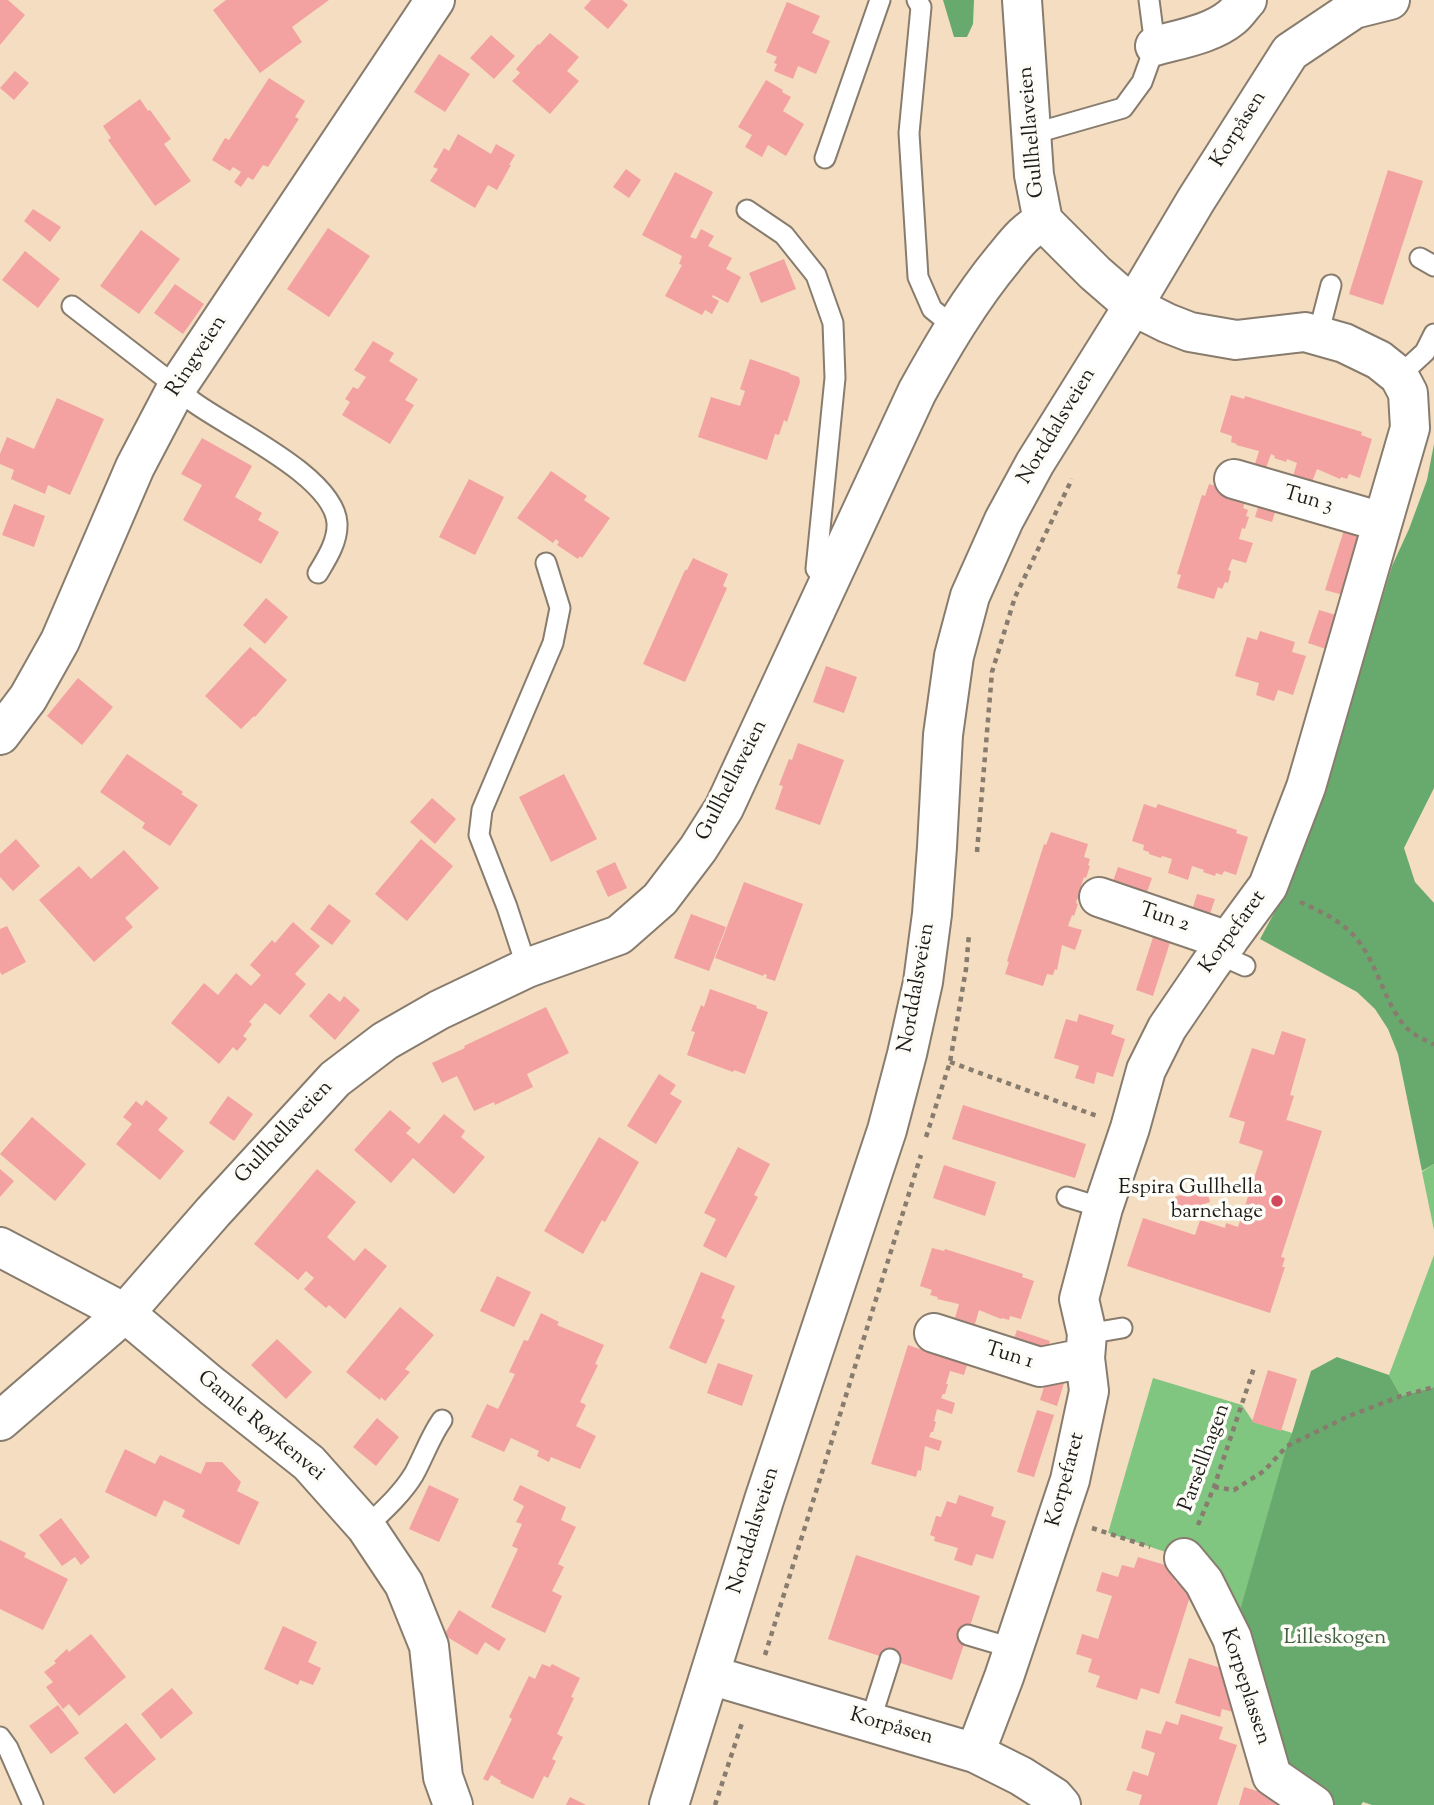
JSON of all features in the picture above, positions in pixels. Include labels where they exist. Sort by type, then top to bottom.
[{"type":"street","name":"Ringveien","points":[[0,735],[28,698],[60,641],[135,467],[177,387],[435,0]]},
{"type":"street","name":"Gullhellaveien","points":[[0,1421],[125,1312],[335,1079],[385,1041],[439,1010],[527,968],[620,935],[660,899],[698,849],[724,808],[917,392],[954,327],[987,278],[1028,230],[1043,220],[1034,175],[1022,0]]},
{"type":"street","points":[[1154,46],[1220,24],[1232,17],[1247,0]]},
{"type":"street","name":"Korpåsen","points":[[1133,306],[1196,200],[1290,52],[1354,9],[1390,0]]},
{"type":"street","points":[[1043,220],[1095,273],[1133,306],[1190,332],[1236,340],[1305,331],[1360,350],[1379,360],[1399,376]]},
{"type":"street","name":"Norddalsveien","points":[[668,1805],[764,1500],[887,1130],[907,1054],[923,982],[932,914],[943,735],[954,656],[970,596],[1004,520],[1035,463],[1133,306]]},
{"type":"street","name":"Korpefaret","points":[[975,1753],[1004,1677],[1070,1480],[1090,1391],[1098,1340],[1079,1298],[1103,1208],[1146,1070],[1167,1028],[1231,954],[1268,886],[1306,787],[1410,428],[1408,393],[1399,376]]},
{"type":"street","name":"Tun 3","points":[[1234,479],[1382,523]]},
{"type":"street","name":"Tun 2","points":[[1099,897],[1231,954]]},
{"type":"street","name":"Gamle Røykenvei","points":[[0,1247],[125,1312],[309,1463],[366,1527],[404,1584],[429,1646],[443,1777],[453,1805]]},
{"type":"street","name":"Tun 1","points":[[934,1333],[1040,1367],[1098,1340]]},
{"type":"street","name":"Korpeplassen","points":[[1184,1558],[1204,1582],[1232,1638],[1272,1776],[1314,1805]]},
{"type":"street","name":"Korpåsen","points":[[710,1675],[975,1753],[1021,1776],[1054,1797],[1061,1805]]},
{"type":"lane","points":[[825,158],[880,0]]},
{"type":"lane","points":[[917,0],[921,7],[909,133],[918,277],[932,309],[954,327]]},
{"type":"lane","points":[[1032,134],[1122,108],[1142,82],[1154,46],[1149,0]]},
{"type":"lane","points":[[747,210],[784,235],[816,275],[833,323],[835,378],[816,569],[829,583]]},
{"type":"lane","points":[[1318,335],[1331,285]]},
{"type":"lane","points":[[72,306],[177,387],[191,401],[309,478],[322,491],[331,504],[337,522],[335,538],[318,573]]},
{"type":"lane","points":[[1399,376],[1425,352],[1434,334]]},
{"type":"lane","points":[[527,968],[479,835],[482,810],[553,643],[559,608],[546,563]]},
{"type":"lane","points":[[1067,1197],[1103,1208]]},
{"type":"lane","points":[[366,1527],[397,1497],[414,1475],[433,1432],[442,1420]]},
{"type":"lane","points":[[968,1634],[1012,1648]]},
{"type":"lane","points":[[870,1722],[890,1660]]},
{"type":"lane","points":[[0,1737],[8,1748],[33,1805]]},
{"type":"path","points":[[1268,886],[1331,916],[1356,937],[1380,977],[1394,1012],[1409,1031],[1434,1045]]},
{"type":"path","points":[[950,1062],[1130,1128]]},
{"type":"path","name":"Parsellhagen","points":[[1184,1558],[1214,1487],[1254,1368]]},
{"type":"path","points":[[1214,1487],[1234,1490],[1264,1471],[1287,1446],[1349,1416],[1401,1396],[1434,1387]]},
{"type":"path","points":[[1108,1533],[1184,1558]]},
{"type":"green space","points":[[943,0],[974,0],[973,24],[967,37],[954,37]]},
{"type":"green space","points":[[1434,444],[1434,788],[1404,848],[1415,882],[1434,903],[1434,1164],[1422,1171],[1398,1054],[1388,1029],[1375,1009],[1357,992],[1260,939],[1288,887],[1328,776],[1392,566],[1427,480]]},
{"type":"green space","points":[[1434,1164],[1434,1230],[1422,1172]]},
{"type":"green space","points":[[1434,1255],[1434,1387],[1401,1396],[1389,1375]]},
{"type":"green space","name":"Lilleskogen","points":[[1337,1357],[1389,1375],[1401,1396],[1434,1387],[1434,1805],[1372,1805],[1363,1802],[1361,1805],[1314,1805],[1272,1776],[1232,1638],[1311,1371]]},
{"type":"green space","points":[[1153,1378],[1242,1405],[1252,1420],[1292,1433],[1232,1638],[1184,1558],[1108,1533]]},
{"type":"building","points":[[0,0],[8,0],[25,15],[0,45]]},
{"type":"building","points":[[226,0],[329,0],[292,27],[302,42],[260,73],[213,10]]},
{"type":"building","points":[[591,0],[622,0],[628,5],[608,29],[584,8]]},
{"type":"building","points":[[787,2],[820,16],[812,33],[830,41],[816,74],[798,66],[793,79],[774,71],[777,57],[766,52]]},
{"type":"building","points":[[550,33],[579,57],[567,71],[579,81],[550,114],[512,81],[520,73],[516,69]]},
{"type":"building","points":[[491,35],[515,56],[494,79],[470,58]]},
{"type":"building","points":[[439,54],[470,74],[445,112],[414,92]]},
{"type":"building","points":[[15,71],[29,83],[14,100],[0,88]]},
{"type":"building","points":[[269,78],[305,101],[295,117],[299,119],[268,167],[263,165],[253,180],[248,177],[241,187],[234,182],[241,172],[233,167],[230,171],[212,160],[225,138],[229,140]]},
{"type":"building","points":[[766,80],[791,97],[783,111],[804,124],[786,156],[768,145],[762,157],[745,147],[752,135],[738,127]]},
{"type":"building","points":[[140,99],[171,139],[164,144],[191,181],[155,206],[108,140],[111,138],[103,126]]},
{"type":"building","points":[[458,134],[491,154],[496,144],[515,155],[497,190],[488,185],[475,208],[430,181],[438,169],[433,167],[444,148],[449,151]]},
{"type":"building","points":[[626,169],[641,180],[629,198],[613,187]]},
{"type":"building","points":[[1388,170],[1423,181],[1383,305],[1349,294]]},
{"type":"building","points":[[675,172],[713,192],[690,237],[696,239],[701,229],[714,236],[708,246],[732,258],[726,269],[741,277],[728,303],[713,295],[712,297],[719,301],[712,314],[705,310],[702,315],[665,296],[682,265],[679,264],[682,256],[642,235]]},
{"type":"building","points":[[33,209],[61,227],[50,242],[24,221]]},
{"type":"building","points":[[328,228],[370,256],[329,317],[287,289]]},
{"type":"building","points":[[141,230],[180,259],[139,314],[100,286]]},
{"type":"building","points":[[25,251],[60,279],[38,308],[2,280]]},
{"type":"building","points":[[784,259],[796,289],[761,303],[749,273]]},
{"type":"building","points":[[175,284],[204,304],[183,334],[154,313]]},
{"type":"building","points":[[373,341],[394,353],[389,361],[418,379],[405,400],[414,405],[390,444],[342,415],[350,402],[345,399],[353,387],[358,389],[366,377],[354,370]]},
{"type":"building","points":[[750,359],[799,377],[800,382],[787,422],[784,420],[779,435],[775,434],[767,460],[698,437],[711,397],[740,406],[745,391],[740,389]]},
{"type":"building","points":[[1231,395],[1244,399],[1245,396],[1362,432],[1361,435],[1372,439],[1360,478],[1349,474],[1347,479],[1340,479],[1317,469],[1312,482],[1293,476],[1297,463],[1274,458],[1271,454],[1266,468],[1255,464],[1259,451],[1236,445],[1231,442],[1232,436],[1220,432]]},
{"type":"building","points":[[57,398],[104,419],[70,495],[48,485],[45,494],[11,479],[14,470],[0,464],[0,454],[7,437],[34,449]]},
{"type":"building","points":[[202,438],[252,466],[235,497],[262,513],[258,520],[279,532],[261,564],[183,520],[202,485],[181,474]]},
{"type":"building","points":[[551,471],[587,496],[584,500],[610,518],[582,558],[580,556],[578,559],[557,545],[559,542],[556,539],[553,543],[517,518]]},
{"type":"building","points":[[469,479],[504,497],[475,555],[439,537]]},
{"type":"building","points":[[1209,484],[1247,496],[1243,508],[1248,510],[1246,516],[1249,517],[1239,539],[1253,543],[1246,563],[1232,559],[1228,570],[1231,571],[1228,583],[1225,582],[1222,589],[1218,587],[1214,599],[1177,588],[1181,575],[1177,574],[1202,495],[1205,496]]},
{"type":"building","points":[[1262,494],[1279,499],[1272,522],[1255,517]]},
{"type":"building","points":[[14,504],[45,516],[34,547],[2,535]]},
{"type":"building","points":[[1345,527],[1363,533],[1343,595],[1325,590]]},
{"type":"building","points":[[693,558],[728,574],[723,586],[727,588],[685,682],[643,664],[685,570]]},
{"type":"building","points":[[266,598],[288,617],[265,644],[243,625]]},
{"type":"building","points":[[1319,610],[1336,615],[1326,649],[1308,643]]},
{"type":"building","points":[[1260,631],[1295,642],[1292,652],[1306,656],[1293,695],[1278,690],[1274,701],[1256,695],[1259,683],[1235,676],[1247,637],[1257,640]]},
{"type":"building","points":[[250,647],[287,680],[241,729],[205,696]]},
{"type":"building","points":[[826,666],[857,677],[844,713],[813,702]]},
{"type":"building","points":[[78,678],[113,707],[82,745],[47,716]]},
{"type":"building","points":[[798,743],[844,760],[820,825],[775,809],[783,786],[779,785]]},
{"type":"building","points":[[127,754],[198,805],[170,846],[142,828],[145,823],[100,792]]},
{"type":"building","points":[[564,774],[597,839],[551,862],[519,797]]},
{"type":"building","points":[[432,798],[456,819],[435,844],[410,822]]},
{"type":"building","points":[[1144,804],[1156,808],[1158,804],[1237,830],[1236,833],[1248,837],[1236,875],[1224,871],[1222,875],[1216,873],[1215,876],[1192,866],[1188,880],[1168,873],[1172,859],[1149,854],[1143,850],[1144,845],[1132,841]]},
{"type":"building","points":[[1051,832],[1088,844],[1084,857],[1090,859],[1090,866],[1080,889],[1093,893],[1090,903],[1077,899],[1074,916],[1072,915],[1068,926],[1082,930],[1075,950],[1062,945],[1057,970],[1055,969],[1053,975],[1047,974],[1043,986],[1005,974],[1044,844],[1046,845]]},
{"type":"building","points":[[16,839],[40,866],[13,891],[0,877],[0,854]]},
{"type":"building","points":[[421,839],[453,866],[407,921],[375,894]]},
{"type":"building","points":[[124,850],[159,888],[125,918],[133,927],[94,962],[39,900],[79,866],[91,879]]},
{"type":"building","points":[[615,862],[627,888],[608,897],[596,871]]},
{"type":"building","points":[[1118,867],[1152,878],[1146,895],[1112,884]]},
{"type":"building","points":[[744,882],[803,904],[775,981],[766,978],[767,975],[763,976],[715,958]]},
{"type":"building","points":[[1197,894],[1215,899],[1207,922],[1190,917]]},
{"type":"building","points":[[329,904],[351,921],[332,945],[310,929]]},
{"type":"building","points":[[691,914],[726,927],[709,971],[674,958]]},
{"type":"building","points":[[293,922],[320,946],[295,974],[306,984],[280,1015],[265,1003],[249,1022],[252,1024],[243,1036],[247,1039],[237,1051],[233,1047],[219,1064],[171,1023],[204,983],[218,995],[236,973],[251,986],[261,975],[250,965],[272,940],[275,943]]},
{"type":"building","points":[[7,926],[26,962],[2,975],[0,929]]},
{"type":"building","points":[[1156,928],[1173,933],[1153,996],[1136,990]]},
{"type":"building","points":[[710,989],[768,1012],[745,1074],[687,1055],[695,1032],[691,1031]]},
{"type":"building","points":[[329,993],[340,1002],[344,996],[360,1010],[335,1040],[309,1016]]},
{"type":"building","points":[[546,1007],[569,1053],[527,1074],[533,1087],[495,1105],[494,1102],[474,1111],[457,1076],[442,1083],[432,1063]]},
{"type":"building","points":[[1079,1014],[1114,1025],[1111,1034],[1125,1039],[1113,1077],[1097,1072],[1094,1084],[1075,1078],[1079,1066],[1054,1058],[1066,1019],[1077,1022]]},
{"type":"building","points":[[1282,1031],[1306,1039],[1290,1095],[1294,1096],[1286,1121],[1322,1131],[1281,1257],[1285,1258],[1282,1267],[1285,1267],[1270,1313],[1127,1266],[1143,1218],[1195,1235],[1200,1220],[1225,1228],[1226,1223],[1238,1227],[1263,1151],[1239,1143],[1245,1122],[1229,1117],[1252,1048],[1274,1055]]},
{"type":"building","points":[[659,1074],[676,1085],[670,1094],[682,1101],[656,1144],[627,1126]]},
{"type":"building","points":[[228,1096],[253,1114],[234,1141],[209,1123]]},
{"type":"building","points":[[146,1100],[168,1118],[158,1130],[184,1151],[160,1180],[116,1144],[132,1124],[123,1117],[136,1101],[142,1106]]},
{"type":"building","points":[[963,1105],[1086,1144],[1075,1178],[952,1139]]},
{"type":"building","points":[[390,1110],[411,1128],[406,1133],[419,1144],[444,1114],[465,1131],[461,1137],[485,1157],[454,1194],[413,1158],[391,1183],[354,1150]]},
{"type":"building","points":[[32,1117],[86,1164],[55,1201],[0,1154]]},
{"type":"building","points":[[599,1137],[639,1162],[605,1222],[602,1220],[583,1254],[544,1231]]},
{"type":"building","points":[[738,1147],[770,1164],[754,1195],[758,1197],[726,1258],[703,1246],[716,1219],[704,1213]]},
{"type":"building","points":[[944,1165],[996,1182],[985,1216],[933,1198]]},
{"type":"building","points":[[0,1169],[14,1181],[0,1197]]},
{"type":"building","points":[[317,1169],[356,1202],[327,1237],[354,1261],[365,1248],[387,1266],[345,1319],[329,1305],[326,1308],[304,1289],[314,1278],[306,1271],[298,1280],[254,1244]]},
{"type":"building","points":[[1206,1187],[1210,1202],[1179,1210],[1175,1197]]},
{"type":"building","points":[[932,1248],[945,1249],[1023,1274],[1022,1277],[1034,1281],[1021,1319],[1010,1316],[1009,1320],[1001,1319],[979,1310],[975,1324],[955,1318],[959,1304],[937,1299],[938,1297],[930,1295],[932,1290],[920,1286]]},
{"type":"building","points":[[701,1272],[735,1286],[721,1318],[725,1320],[706,1364],[669,1348]]},
{"type":"building","points":[[497,1276],[531,1292],[514,1327],[480,1311]]},
{"type":"building","points":[[400,1307],[434,1335],[405,1369],[410,1372],[385,1401],[381,1397],[380,1400],[346,1372]]},
{"type":"building","points":[[541,1313],[559,1322],[557,1325],[604,1345],[595,1364],[598,1365],[580,1402],[586,1405],[576,1426],[596,1436],[580,1469],[551,1457],[549,1462],[537,1456],[539,1451],[511,1438],[504,1452],[471,1437],[487,1404],[498,1409],[515,1374],[509,1372]]},
{"type":"building","points":[[1017,1330],[1050,1341],[1044,1358],[1011,1347]]},
{"type":"building","points":[[277,1339],[312,1372],[286,1399],[251,1365]]},
{"type":"building","points":[[908,1345],[967,1365],[964,1375],[950,1371],[945,1394],[941,1398],[955,1403],[952,1414],[937,1409],[936,1422],[929,1437],[942,1441],[939,1451],[925,1446],[921,1471],[918,1470],[916,1477],[871,1464]]},
{"type":"building","points":[[718,1363],[753,1375],[742,1406],[707,1393]]},
{"type":"building","points":[[1268,1370],[1297,1379],[1281,1431],[1252,1422]]},
{"type":"building","points":[[1047,1377],[1064,1383],[1057,1406],[1040,1400]]},
{"type":"building","points":[[1037,1410],[1054,1415],[1034,1477],[1017,1472]]},
{"type":"building","points":[[377,1418],[399,1437],[376,1466],[353,1447]]},
{"type":"building","points":[[125,1449],[155,1464],[160,1455],[201,1474],[206,1462],[222,1462],[241,1482],[237,1491],[259,1502],[239,1545],[182,1517],[185,1510],[164,1500],[156,1517],[105,1492]]},
{"type":"building","points":[[429,1485],[459,1499],[439,1542],[409,1529]]},
{"type":"building","points":[[520,1485],[566,1507],[561,1520],[576,1527],[558,1564],[564,1567],[552,1591],[562,1596],[545,1633],[491,1607],[518,1549],[512,1546],[522,1524],[516,1522],[524,1506],[513,1500]]},
{"type":"building","points":[[959,1495],[994,1507],[991,1516],[1006,1521],[993,1559],[976,1554],[972,1566],[954,1560],[958,1548],[934,1541],[935,1537],[930,1535],[936,1516],[941,1517],[947,1501],[956,1504]]},
{"type":"building","points":[[61,1518],[90,1557],[81,1565],[75,1557],[62,1566],[39,1535]]},
{"type":"building","points":[[0,1540],[26,1553],[24,1557],[68,1579],[43,1630],[0,1609]]},
{"type":"building","points":[[856,1555],[980,1596],[952,1680],[828,1639]]},
{"type":"building","points":[[1138,1557],[1179,1569],[1175,1582],[1193,1587],[1159,1694],[1141,1688],[1137,1700],[1096,1687],[1100,1676],[1088,1672],[1092,1659],[1076,1654],[1082,1634],[1098,1639],[1112,1596],[1096,1591],[1102,1572],[1118,1577],[1122,1565],[1134,1568]]},
{"type":"building","points":[[459,1610],[506,1639],[499,1651],[485,1642],[477,1655],[444,1635]]},
{"type":"building","points":[[283,1626],[317,1642],[308,1662],[321,1668],[313,1685],[300,1680],[298,1685],[264,1669]]},
{"type":"building","points":[[91,1634],[126,1677],[79,1716],[69,1704],[63,1709],[46,1687],[53,1682],[44,1672],[56,1663],[54,1661],[67,1649],[69,1652]]},
{"type":"building","points":[[1189,1658],[1234,1672],[1239,1694],[1233,1712],[1222,1709],[1220,1717],[1175,1703]]},
{"type":"building","points":[[542,1664],[550,1667],[552,1664],[580,1678],[557,1734],[563,1737],[552,1759],[556,1761],[548,1778],[544,1776],[533,1799],[500,1783],[501,1781],[491,1775],[488,1781],[483,1779],[529,1676],[535,1679]]},
{"type":"building","points":[[172,1688],[193,1713],[161,1739],[141,1714]]},
{"type":"building","points":[[58,1705],[79,1733],[51,1754],[29,1726]]},
{"type":"building","points":[[1181,1714],[1223,1727],[1219,1739],[1237,1745],[1217,1805],[1139,1805],[1142,1795],[1126,1790],[1133,1771],[1148,1776],[1155,1753],[1141,1748],[1146,1730],[1161,1734],[1166,1721],[1178,1725]]},
{"type":"building","points":[[126,1723],[156,1759],[114,1794],[84,1758]]},
{"type":"building","points":[[1244,1787],[1299,1804],[1299,1805],[1239,1805]]},
{"type":"building","points":[[570,1797],[586,1805],[566,1805]]},
{"type":"place","name":"Espira Gullhella barnehage","points":[[1277,1201]]}]
